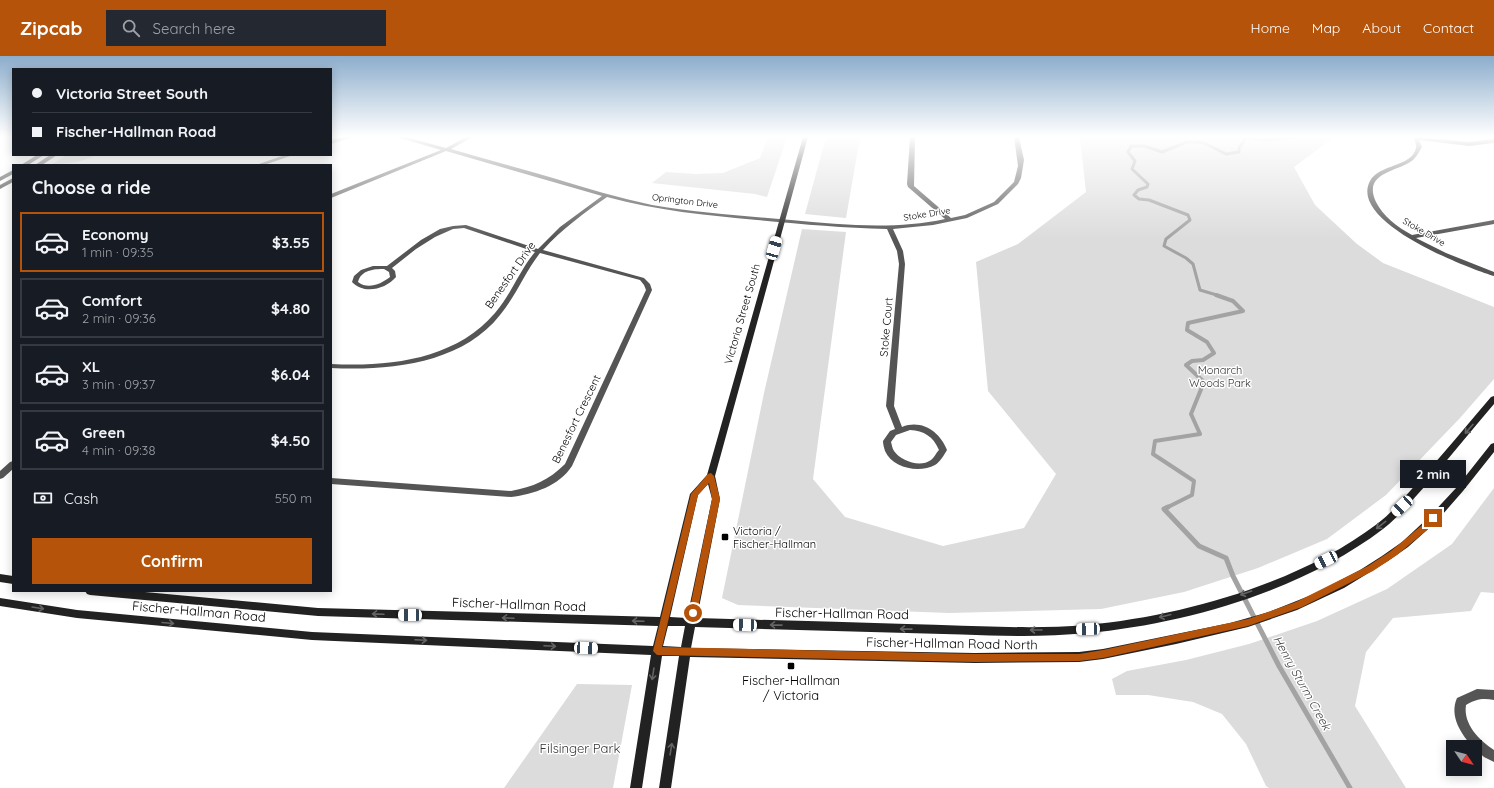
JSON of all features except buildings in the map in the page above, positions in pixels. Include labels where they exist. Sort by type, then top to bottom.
[{"type":"main road","name":"Victoria Street South","points":[[636,788],[657,651],[694,494],[711,476],[796,171]]},
{"type":"main road","points":[[0,179],[12,173]]},
{"type":"main road","points":[[0,187],[12,181]]},
{"type":"main road","name":"Fischer-Hallman Road","points":[[101,592],[318,612],[972,630],[1088,629],[1152,619],[1203,607],[1283,580],[1340,553],[1381,526],[1402,506],[1494,399]]},
{"type":"main road","name":"Fischer-Hallman Road North","points":[[685,652],[976,658],[1079,657],[1103,654],[1248,623],[1299,605],[1370,568],[1394,553],[1424,528],[1468,480],[1494,446]]},
{"type":"main road","name":"Victoria Street South","points":[[665,788],[685,652],[716,499],[711,476]]},
{"type":"main road","points":[[0,578],[12,580]]},
{"type":"main road","name":"Fischer-Hallman Road","points":[[0,602],[77,614],[312,636],[685,652]]},
{"type":"street","points":[[332,196],[392,171]]},
{"type":"street","name":"Oprington Drive","points":[[524,171],[650,206],[782,221]]},
{"type":"street","points":[[911,171],[911,188],[950,220]]},
{"type":"street","name":"Stoke Drive","points":[[782,221],[890,228],[925,225],[950,220],[983,209],[997,202],[1010,191],[1017,182],[1020,171]]},
{"type":"street","name":"Stoke Drive","points":[[1386,171],[1378,175],[1372,182],[1370,191],[1372,202],[1382,216],[1411,237],[1436,251],[1494,274]]},
{"type":"street","name":"Benesfort Drive","points":[[332,366],[387,366],[426,357],[463,342],[479,331],[497,315],[539,251],[562,228],[607,195]]},
{"type":"street","points":[[1411,237],[1494,222]]},
{"type":"street","points":[[388,268],[392,271],[393,277],[382,285],[363,287],[355,282],[358,274],[367,269],[378,267],[388,268],[432,235],[451,227],[464,226],[539,251]]},
{"type":"street","name":"Stoke Court","points":[[890,228],[900,251],[902,264],[890,406],[899,429]]},
{"type":"street","name":"Benesfort Crescent","points":[[332,481],[511,494],[528,492],[544,486],[560,475],[568,466],[649,290],[647,284],[642,279],[539,251]]},
{"type":"street","points":[[918,428],[932,434],[939,440],[943,450],[939,458],[933,463],[918,466],[908,465],[897,460],[888,449],[887,442],[890,435],[899,429],[918,428]]},
{"type":"street","points":[[0,476],[12,465]]},
{"type":"street","points":[[1494,696],[1474,694],[1461,702],[1459,714],[1464,726],[1471,736],[1494,756]]},
{"type":"green space","points":[[728,171],[776,171],[767,197],[755,194],[652,183],[666,172],[696,174],[723,173]]},
{"type":"green space","points":[[817,171],[854,171],[846,218],[805,214]]},
{"type":"green space","name":"Monarch Woods Park","points":[[1084,171],[1296,171],[1315,205],[1357,244],[1383,263],[1494,307],[1494,379],[1460,418],[1386,495],[1327,539],[1258,568],[1184,592],[1101,609],[949,613],[738,605],[722,598],[764,393],[802,229],[846,232],[813,479],[845,517],[943,546],[1024,528],[1056,474],[988,391],[976,262],[1018,244],[1086,192]]},
{"type":"green space","points":[[1494,488],[1494,593],[1481,592],[1471,611],[1393,618],[1366,652],[1355,706],[1406,788],[1269,788],[1266,786],[1246,744],[1222,714],[1193,702],[1148,695],[1116,695],[1112,679],[1127,671],[1186,660],[1249,644],[1317,621],[1387,589],[1452,544]]},
{"type":"green space","name":"Filsinger Park","points":[[577,684],[632,685],[613,788],[504,788]]},
{"type":"waterway","name":"Henry Sturm Creek","points":[[1134,171],[1148,184],[1147,187],[1138,190],[1134,195],[1139,199],[1149,200],[1188,215],[1190,220],[1166,239],[1164,246],[1186,258],[1193,264],[1200,290],[1220,296]]},
{"type":"waterway","name":"Henry Sturm Creek","points":[[1216,295],[1233,301],[1243,311],[1188,323],[1187,330],[1207,342],[1214,353],[1203,360],[1192,361],[1186,365],[1204,382],[1191,414],[1200,434],[1155,441],[1153,454],[1194,481],[1192,495],[1164,509],[1199,546],[1226,558],[1233,576],[1279,666],[1350,788]]},
{"type":"place","name":"Victoria / Fischer-Hallman","points":[[725,537]]},
{"type":"place","name":"Fischer-Hallman / Victoria","points":[[791,666]]},
{"type":"route","points":[[693,613],[716,499],[711,476],[694,494],[657,651],[976,658],[1079,657],[1103,654],[1248,623],[1299,605],[1370,568],[1394,553],[1424,528],[1433,518]]}]
